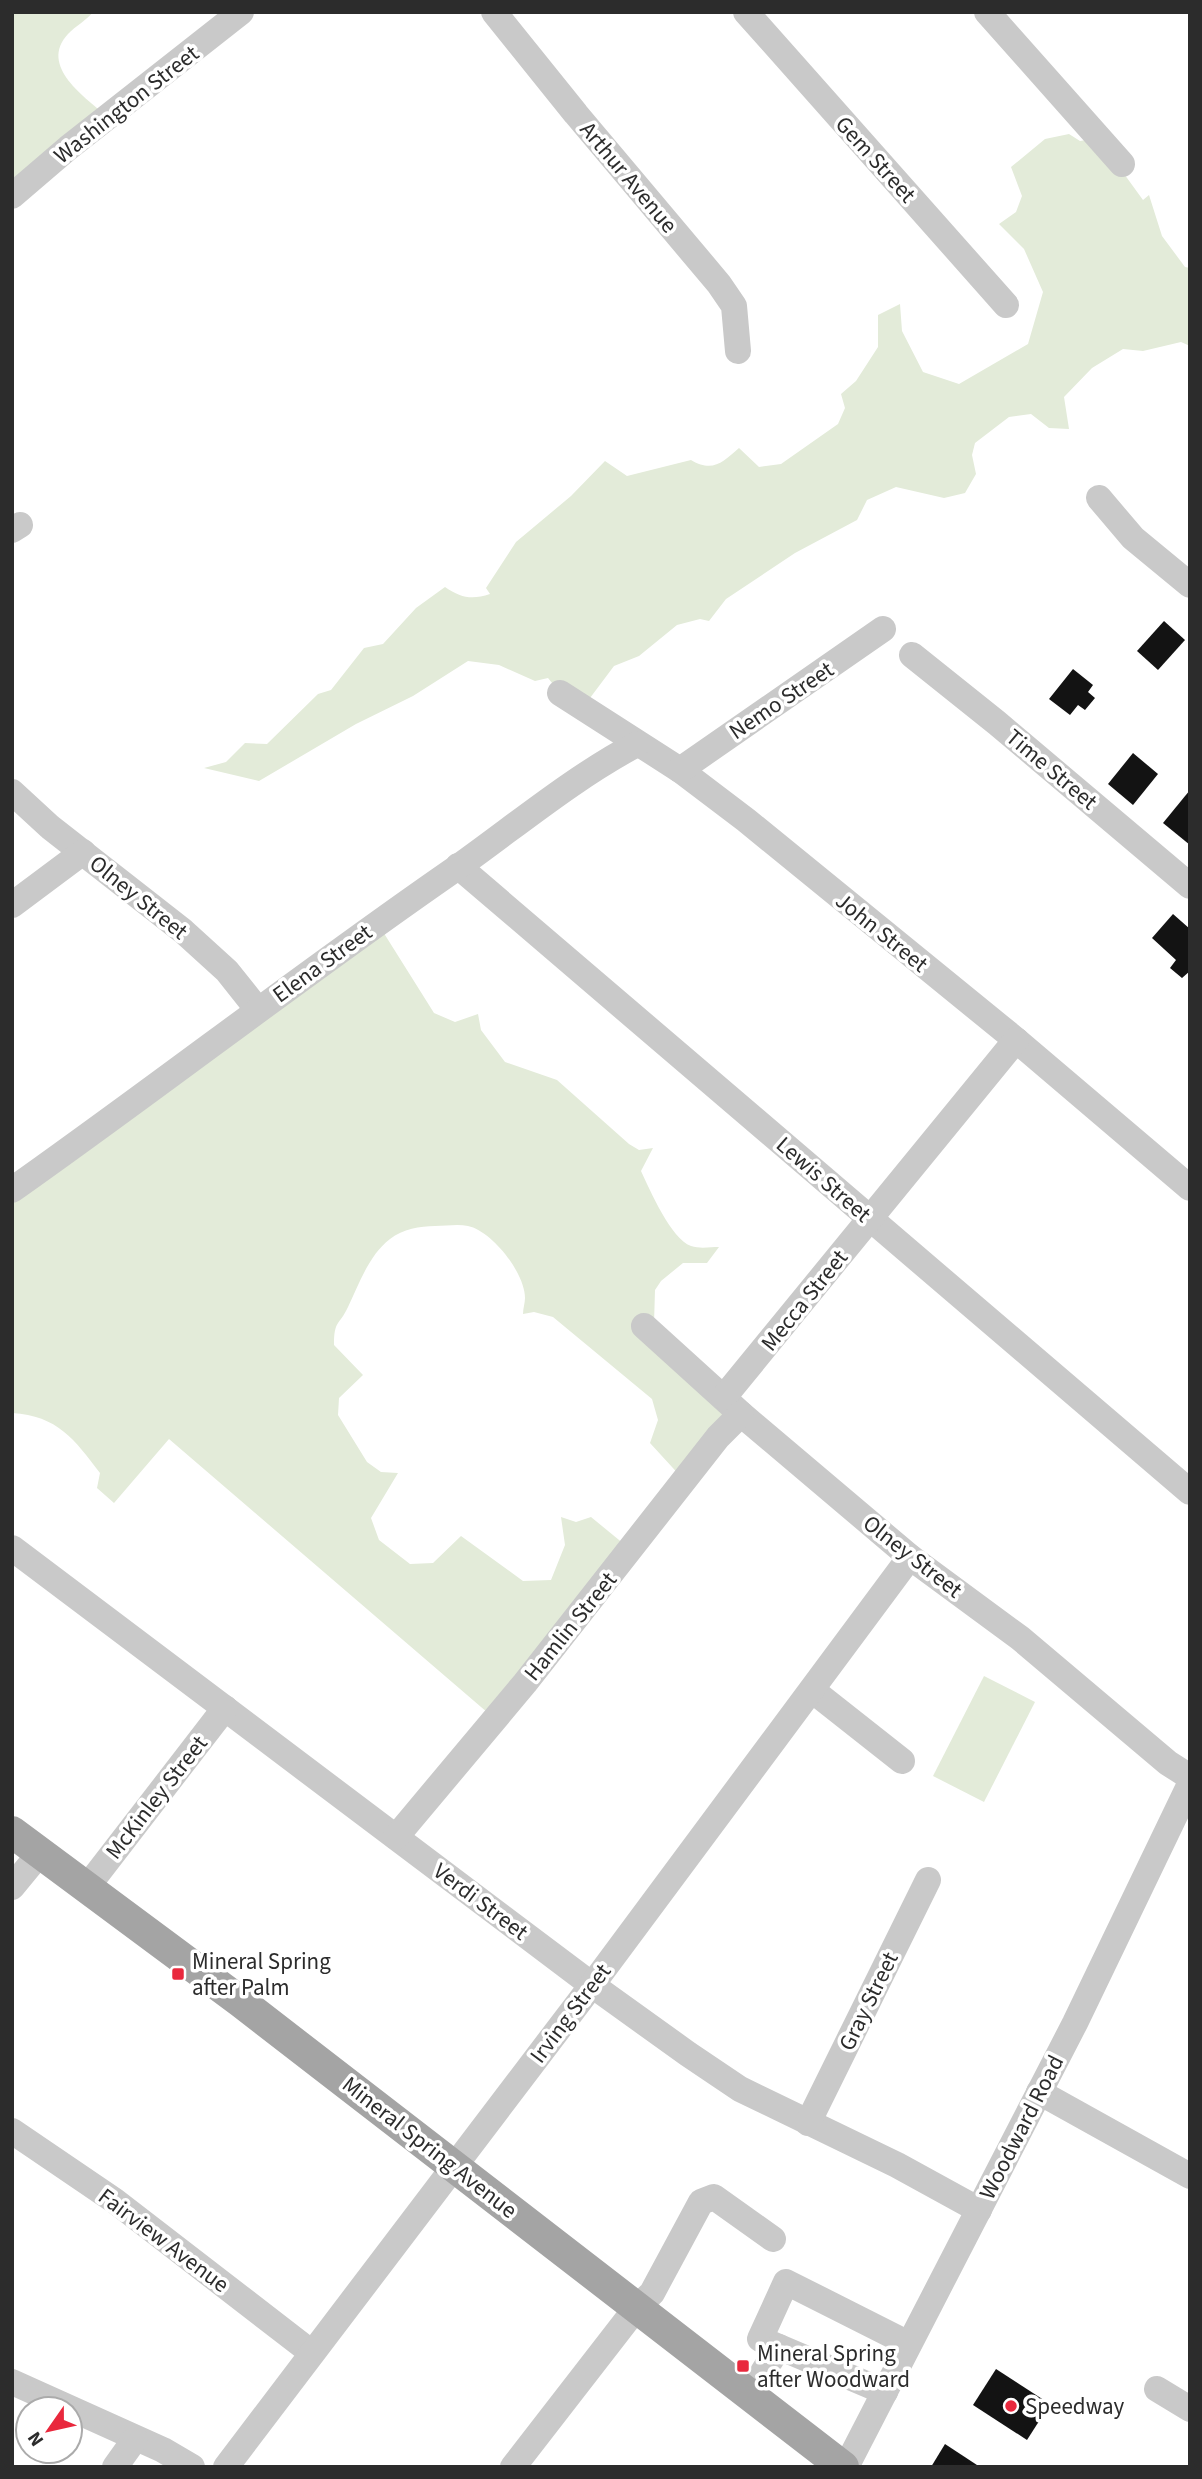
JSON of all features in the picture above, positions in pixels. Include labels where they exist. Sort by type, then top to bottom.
[{"type":"main road","name":"Mineral Spring Avenue","points":[[12,1832],[454,2166],[749,2394],[846,2464]]},
{"type":"street","name":"Washington Street","points":[[12,196],[68,148],[241,12]]},
{"type":"street","name":"Arthur Avenue","points":[[494,12],[719,284],[734,306],[738,351]]},
{"type":"street","name":"Gem Street","points":[[746,12],[1006,305]]},
{"type":"street","points":[[987,12],[1122,164]]},
{"type":"street","points":[[1099,498],[1133,538],[1190,585]]},
{"type":"street","name":"Nemo Street","points":[[680,771],[883,629]]},
{"type":"street","name":"Time Street","points":[[912,655],[1190,886]]},
{"type":"street","name":"John Street","points":[[560,693],[680,771],[746,820],[1016,1041],[1190,1188]]},
{"type":"street","name":"Elena Street","points":[[12,1190],[139,1100],[406,901],[551,798],[637,744]]},
{"type":"street","name":"Olney Street","points":[[12,792],[50,827],[192,939],[227,971],[258,1010]]},
{"type":"street","points":[[12,905],[83,852]]},
{"type":"street","name":"Lewis Street","points":[[458,866],[1190,1492]]},
{"type":"street","name":"Mecca Street","points":[[732,1405],[870,1219],[1016,1041]]},
{"type":"street","name":"Olney Street","points":[[644,1326],[910,1557],[1020,1638],[1168,1763],[1190,1777]]},
{"type":"street","name":"Hamlin Street","points":[[396,1837],[525,1683],[718,1437],[732,1405]]},
{"type":"street","name":"Verdi Street","points":[[12,1548],[592,1985],[688,2054],[740,2089],[897,2165],[979,2210]]},
{"type":"street","name":"Irving Street","points":[[226,2467],[592,1985],[910,1557]]},
{"type":"street","points":[[812,1690],[902,1760]]},
{"type":"street","name":"McKinley Street","points":[[87,1887],[225,1708]]},
{"type":"street","name":"Woodward Road","points":[[846,2464],[1181,1828],[1190,1784]]},
{"type":"street","points":[[12,1887],[40,1853]]},
{"type":"street","name":"Gray Street","points":[[808,2123],[928,1880]]},
{"type":"street","points":[[1040,2092],[1190,2176]]},
{"type":"street","name":"Fairview Avenue","points":[[12,2131],[115,2201],[312,2353]]},
{"type":"street","points":[[513,2467],[636,2307],[652,2293],[701,2202],[714,2197],[773,2239]]},
{"type":"street","points":[[885,2392],[760,2339],[786,2282],[909,2344]]},
{"type":"street","points":[[749,2394],[779,2347]]},
{"type":"street","points":[[12,2382],[192,2467]]},
{"type":"street","points":[[1157,2389],[1190,2409]]},
{"type":"street","points":[[115,2467],[135,2439]]},
{"type":"green space","points":[[12,12],[93,12],[68,34],[60,46],[58,58],[68,80],[108,117],[12,195]]},
{"type":"green space","points":[[1069,134],[1080,141],[1098,138],[1143,200],[1149,195],[1162,236],[1185,267],[1190,268],[1190,346],[1181,342],[1143,351],[1123,349],[1092,368],[1064,397],[1069,429],[1049,428],[1031,414],[1009,417],[975,443],[972,455],[976,474],[965,493],[944,498],[896,487],[867,500],[857,520],[795,553],[726,599],[709,621],[700,619],[677,625],[639,656],[614,666],[587,702],[560,693],[548,678],[535,681],[499,665],[468,661],[413,696],[356,724],[259,781],[204,768],[226,762],[245,743],[267,744],[318,694],[331,690],[364,648],[383,644],[416,608],[445,587],[467,597],[490,594],[486,588],[516,542],[571,496],[605,461],[627,476],[691,460],[712,466],[739,448],[759,467],[781,464],[838,424],[845,408],[841,394],[856,381],[878,347],[878,315],[900,304],[902,331],[923,372],[959,384],[1028,344],[1043,292],[1024,249],[999,224],[1016,212],[1022,196],[1011,167],[1045,139]]},
{"type":"green space","points":[[380,927],[434,1013],[455,1022],[478,1014],[481,1030],[505,1062],[557,1080],[629,1144],[639,1150],[653,1148],[641,1171],[669,1224],[683,1242],[691,1246],[719,1247],[707,1263],[683,1263],[661,1281],[655,1290],[654,1324],[744,1411],[683,1479],[650,1443],[658,1420],[652,1399],[553,1317],[534,1312],[523,1314],[524,1288],[519,1277],[506,1254],[487,1236],[464,1225],[418,1227],[395,1236],[376,1253],[336,1327],[334,1345],[363,1375],[339,1398],[338,1415],[367,1462],[381,1472],[398,1473],[371,1518],[379,1540],[410,1564],[433,1563],[461,1536],[523,1581],[551,1580],[565,1545],[561,1517],[576,1522],[591,1517],[630,1549],[495,1719],[169,1439],[114,1503],[97,1488],[100,1473],[64,1431],[42,1419],[12,1413],[12,1190]]},
{"type":"green space","points":[[984,1676],[1035,1702],[984,1802],[933,1776]]},
{"type":"building","points":[[1164,621],[1185,640],[1158,670],[1137,651]]},
{"type":"building","points":[[1073,669],[1093,685],[1088,692],[1095,698],[1085,710],[1078,705],[1070,715],[1049,699]]},
{"type":"building","points":[[1133,753],[1158,774],[1133,805],[1108,784]]},
{"type":"building","points":[[1190,790],[1190,845],[1163,823]]},
{"type":"building","points":[[1173,914],[1190,929],[1190,971],[1182,978],[1170,968],[1176,960],[1152,938]]},
{"type":"building","points":[[996,2369],[1050,2404],[1027,2440],[973,2405]]},
{"type":"building","points":[[945,2444],[980,2467],[931,2467]]},
{"type":"place","name":"Mineral Spring after Palm","points":[[178,1974]]},
{"type":"place","name":"Mineral Spring after Woodward","points":[[743,2366]]},
{"type":"place","name":"Speedway","points":[[1011,2406]]}]
